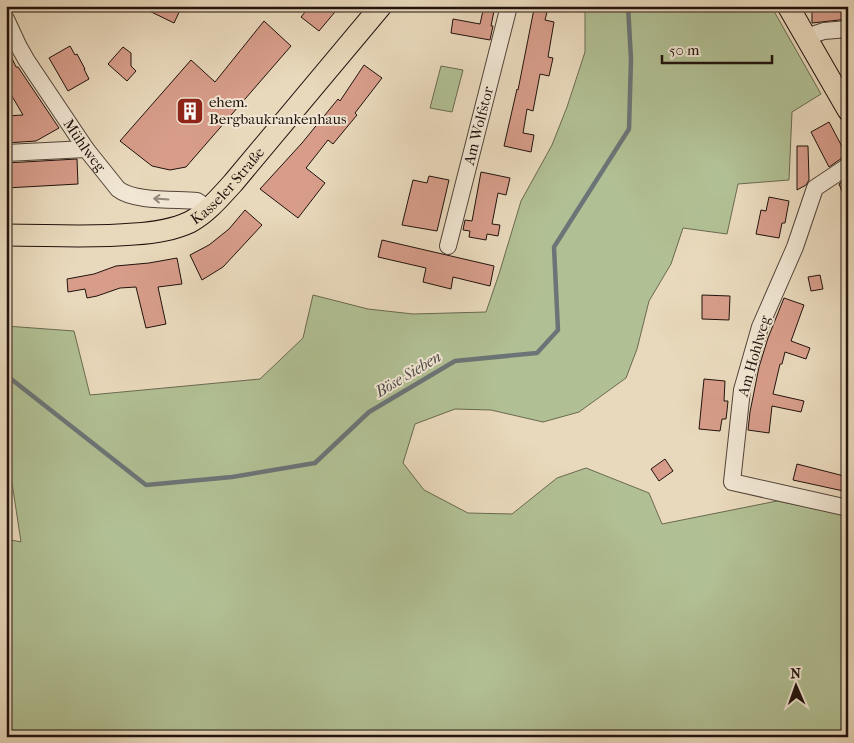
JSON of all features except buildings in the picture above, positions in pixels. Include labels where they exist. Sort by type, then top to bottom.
[{"type":"main road","name":"Kasseler Straße","points":[[6,235],[96,236],[140,234],[182,225],[199,216],[245,168],[381,6]]},
{"type":"main road","points":[[788,6],[848,110]]},
{"type":"street","name":"Am Wolfstor","points":[[448,246],[509,6]]},
{"type":"street","name":"Mühlweg","points":[[6,18],[27,61],[86,149],[118,189],[125,194],[140,197],[195,201],[207,209]]},
{"type":"street","points":[[806,37],[824,30],[848,29]]},
{"type":"street","points":[[6,153],[86,149]]},
{"type":"street","name":"Am Hohlweg","points":[[848,166],[816,188],[795,247],[760,327],[742,390],[732,482],[848,508]]},
{"type":"green space","points":[[585,6],[771,6],[821,94],[792,112],[789,180],[738,184],[727,234],[683,228],[671,264],[649,301],[637,349],[626,378],[579,412],[543,422],[491,410],[455,409],[415,424],[403,463],[424,490],[468,513],[512,514],[557,478],[586,468],[649,493],[662,524],[777,501],[848,515],[848,737],[6,737],[6,539],[21,542],[6,443],[6,326],[74,331],[90,395],[260,379],[303,338],[313,295],[368,309],[413,314],[486,312],[521,201],[552,145],[585,52]]},
{"type":"green space","points":[[441,66],[463,70],[452,112],[430,108]]},
{"type":"waterway","name":"Böse Sieben","points":[[6,375],[146,485],[232,477],[315,463],[369,412],[455,361],[537,353],[558,330],[554,247],[629,129],[631,59],[628,6]]},
{"type":"place","name":"ehem. Bergbaukrankenhaus","points":[[190,111]]}]
